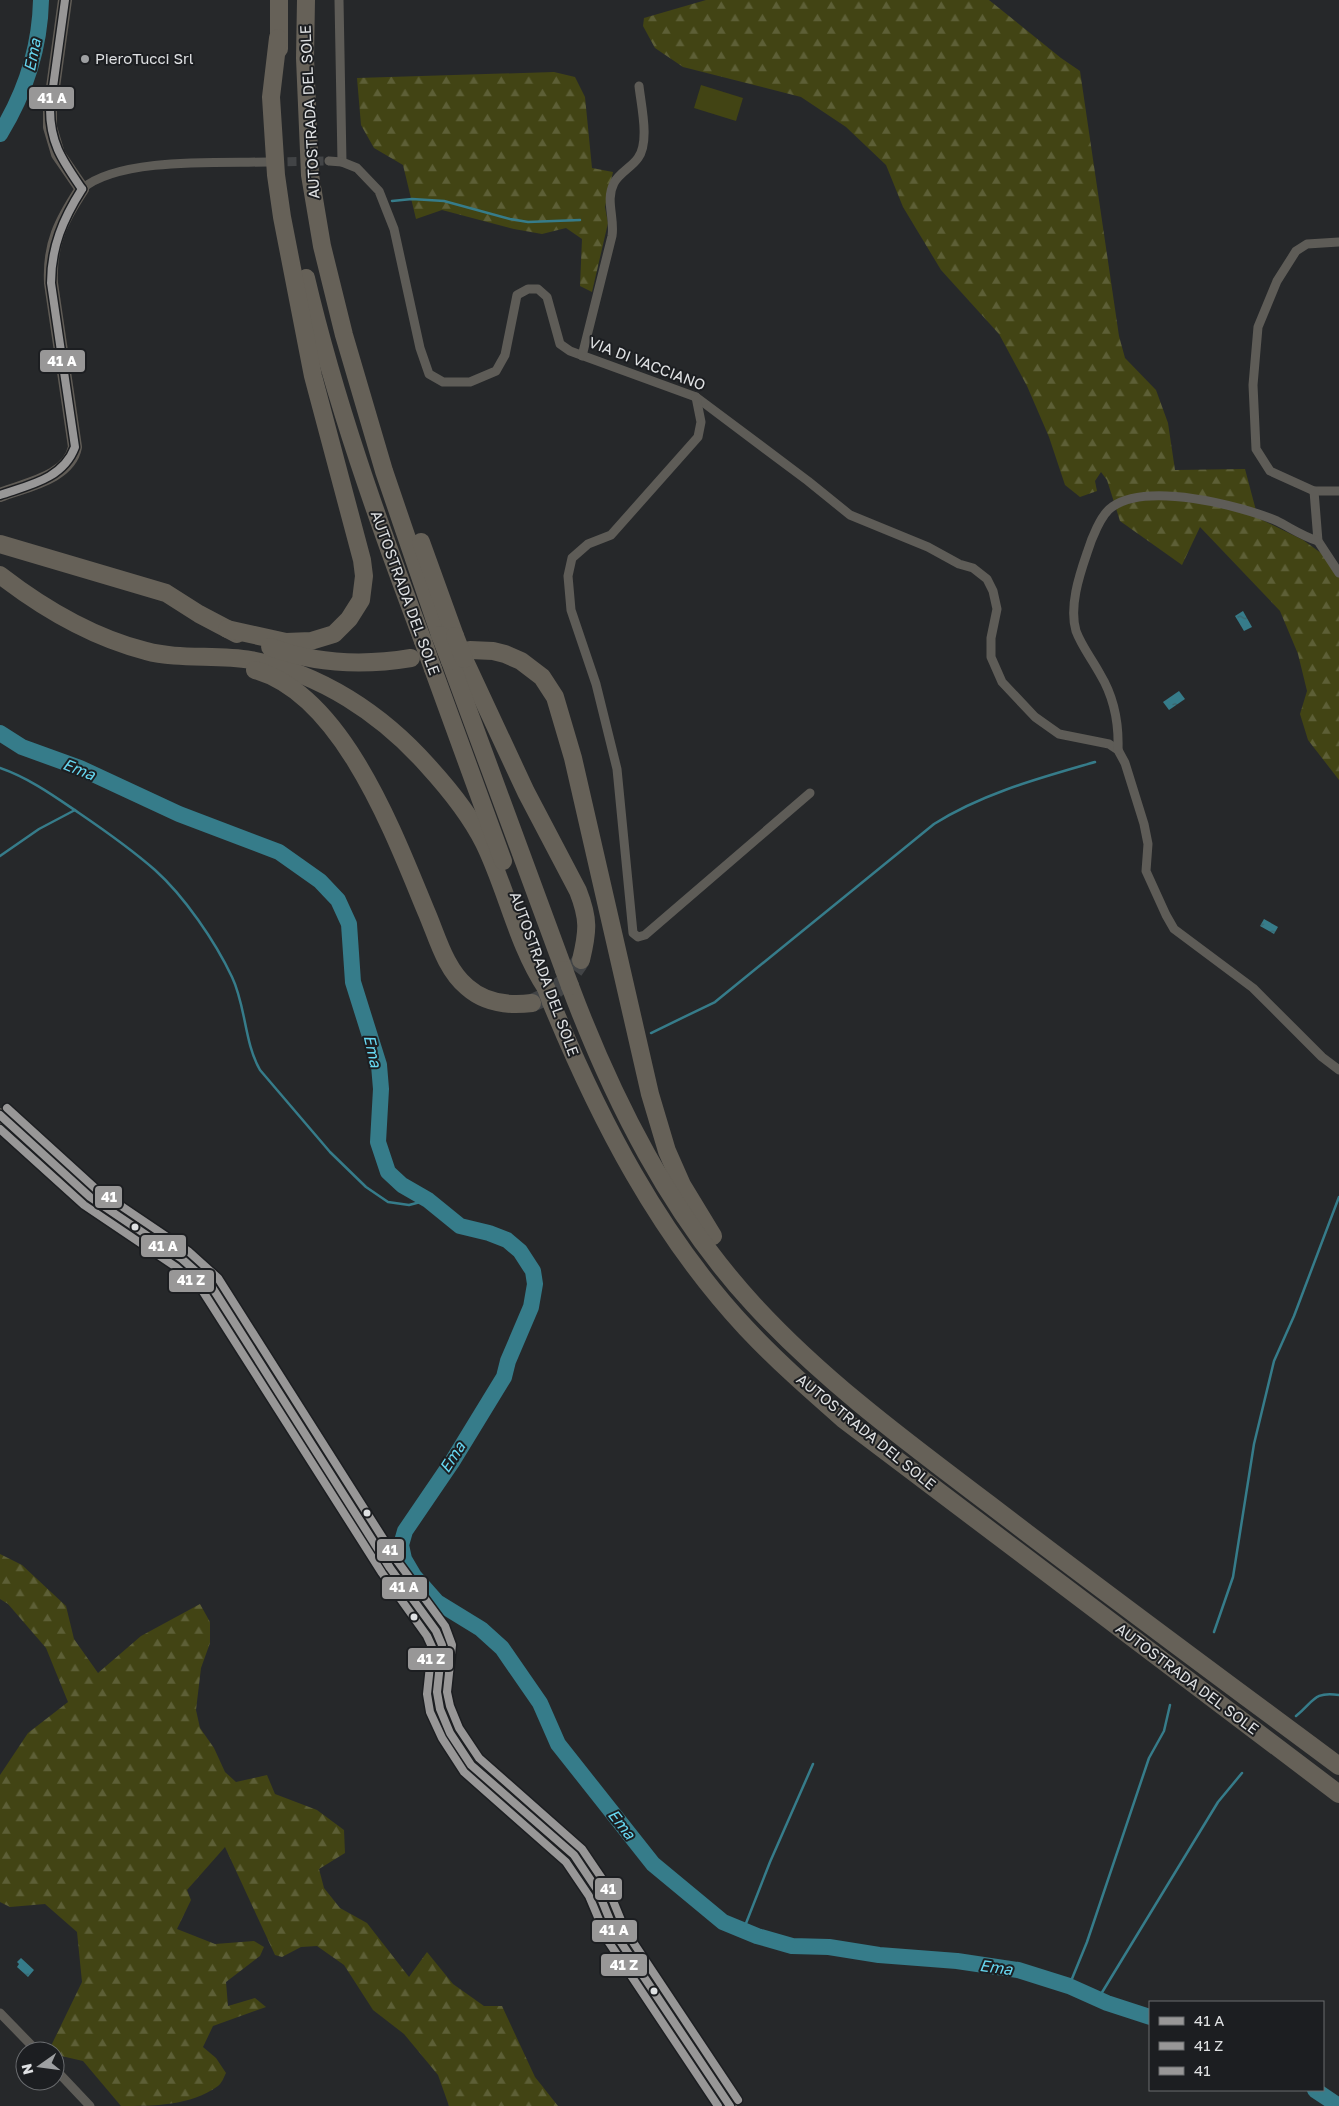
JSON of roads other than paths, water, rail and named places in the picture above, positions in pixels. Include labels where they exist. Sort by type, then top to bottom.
[{"type":"highway","name":"AUTOSTRADA DEL SOLE","points":[[279,0],[278,38],[282,132],[287,181],[311,300],[338,396],[374,509],[495,836],[548,995],[581,1072],[636,1178],[680,1247],[746,1328],[800,1381],[843,1419],[1339,1794]]},
{"type":"highway","name":"AUTOSTRADA DEL SOLE","points":[[306,0],[305,58],[310,175],[322,246],[344,335],[384,471],[448,635],[461,656],[567,978],[587,1031],[654,1168],[697,1234],[752,1304],[817,1369],[949,1474],[1339,1766]]},
{"type":"highway","points":[[228,629],[286,642],[311,641],[334,634],[349,619],[361,600],[364,576],[362,560],[313,376],[282,217],[276,174],[271,97],[278,38]]},
{"type":"highway","points":[[0,544],[166,593],[246,639],[284,652],[322,661],[357,663],[411,658]]},
{"type":"highway","points":[[0,575],[64,619],[106,638],[146,652],[250,660],[302,674],[357,704],[390,728],[427,765],[453,795],[483,841],[533,968],[548,995]]},
{"type":"highway","points":[[581,960],[588,928],[584,906],[526,792],[461,656],[493,651],[521,662],[542,677],[555,697],[573,758],[650,1094],[667,1151],[682,1186],[700,1216],[790,1342]]},
{"type":"highway","points":[[201,655],[258,671],[288,684],[313,706],[342,742],[370,786],[398,844],[451,969],[467,988],[485,998],[502,1004],[532,1004]]},
{"type":"street","points":[[65,0],[50,109],[50,127],[58,154],[82,189]]},
{"type":"street","points":[[339,0],[342,162]]},
{"type":"street","points":[[582,356],[612,236],[614,223],[610,201],[614,182],[640,157],[644,145],[639,86]]},
{"type":"street","name":"VIA DI VACCIANO","points":[[329,161],[342,162],[357,168],[379,191],[394,229],[420,348],[429,374],[443,382],[470,382],[496,371],[506,355],[517,295],[528,289],[538,289],[547,297],[560,344],[582,356],[696,397],[850,515],[928,547],[959,564],[973,568],[986,579],[993,591],[997,608],[991,638],[990,657],[1002,682],[1035,717],[1059,734],[1109,744],[1118,750]]},
{"type":"street","points":[[0,495],[57,472],[68,464],[73,455],[75,447],[50,267],[54,240],[67,212],[82,189],[88,183],[128,169],[154,166],[269,162]]},
{"type":"street","points":[[1339,242],[1307,244],[1296,251],[1277,281],[1258,327],[1253,385],[1256,449],[1270,471],[1314,491],[1339,491]]},
{"type":"street","points":[[696,397],[701,422],[698,437],[611,535],[588,544],[572,558],[568,576],[571,610],[596,684],[618,769],[634,933],[638,937],[645,935],[810,793]]},
{"type":"street","points":[[1314,491],[1318,540],[1339,572]]},
{"type":"street","points":[[1318,540],[1302,536],[1278,522],[1252,512],[1172,495],[1131,498],[1111,507],[1094,534],[1080,575],[1075,605],[1076,630],[1089,658],[1100,674],[1115,708],[1118,750],[1125,763],[1144,824],[1148,844],[1146,870],[1166,915],[1174,929],[1253,988],[1322,1057],[1339,1070]]},
{"type":"street","points":[[0,1115],[91,1197],[181,1258],[210,1284],[390,1568],[436,1631],[442,1645],[436,1692],[440,1709],[450,1733],[471,1765],[574,1855],[598,1891],[616,1935],[730,2106]]},
{"type":"street","points":[[0,2013],[27,2041]]},
{"type":"street","points":[[65,2080],[90,2106]]},
{"type":"water","points":[[1243,611],[1252,627],[1244,631],[1235,616]]},
{"type":"water","points":[[1179,691],[1185,699],[1169,710],[1163,702]]},
{"type":"water","points":[[1264,919],[1278,927],[1274,934],[1260,926]]},
{"type":"water","points":[[21,1958],[34,1970],[28,1977],[17,1967],[19,1964],[17,1962]]},
{"type":"waterway","name":"Ema","points":[[0,134],[17,103],[30,70],[38,35],[41,0]]},
{"type":"waterway","points":[[392,201],[412,199],[444,201],[528,222],[580,220]]},
{"type":"waterway","name":"Ema","points":[[0,733],[22,747],[80,768],[179,814],[279,852],[320,881],[338,900],[349,924],[353,982],[379,1065],[381,1089],[378,1142],[388,1172],[402,1185],[428,1200],[460,1226],[489,1233],[507,1240],[520,1251],[533,1271],[535,1284],[531,1307],[508,1361],[504,1377],[452,1462],[405,1531],[401,1545],[404,1559],[414,1576],[437,1602],[481,1629],[502,1648],[540,1703],[558,1744],[653,1864],[723,1922],[757,1936],[792,1946],[829,1947],[879,1955],[957,1961],[1018,1970],[1069,1986],[1107,2003],[1149,2017]]},
{"type":"waterway","points":[[651,1033],[715,1002],[934,824],[972,803],[1012,787],[1095,762]]},
{"type":"waterway","points":[[0,768],[31,782],[51,794],[127,847],[166,881],[198,920],[232,977],[237,988],[251,1048],[260,1070],[330,1152],[366,1187],[388,1202],[409,1205],[428,1200]]},
{"type":"waterway","points":[[0,856],[39,829],[75,810]]},
{"type":"waterway","points":[[1214,1632],[1233,1577],[1254,1444],[1274,1361],[1294,1316],[1339,1197]]},
{"type":"waterway","points":[[1296,1716],[1319,1696],[1339,1695]]},
{"type":"waterway","points":[[1069,1986],[1087,1942],[1149,1758],[1164,1731],[1170,1705]]},
{"type":"waterway","points":[[743,1931],[770,1862],[813,1764]]},
{"type":"waterway","points":[[1098,1999],[1218,1802],[1242,1773]]},
{"type":"waterway","name":"Ema","points":[[1316,2091],[1339,2106]]},
{"type":"tunnel","points":[[274,162],[329,161]]},
{"type":"tunnel","points":[[532,1003],[547,996],[560,986],[581,960]]},
{"type":"place","name":"PieroTucci Srl","points":[[85,59]]}]
